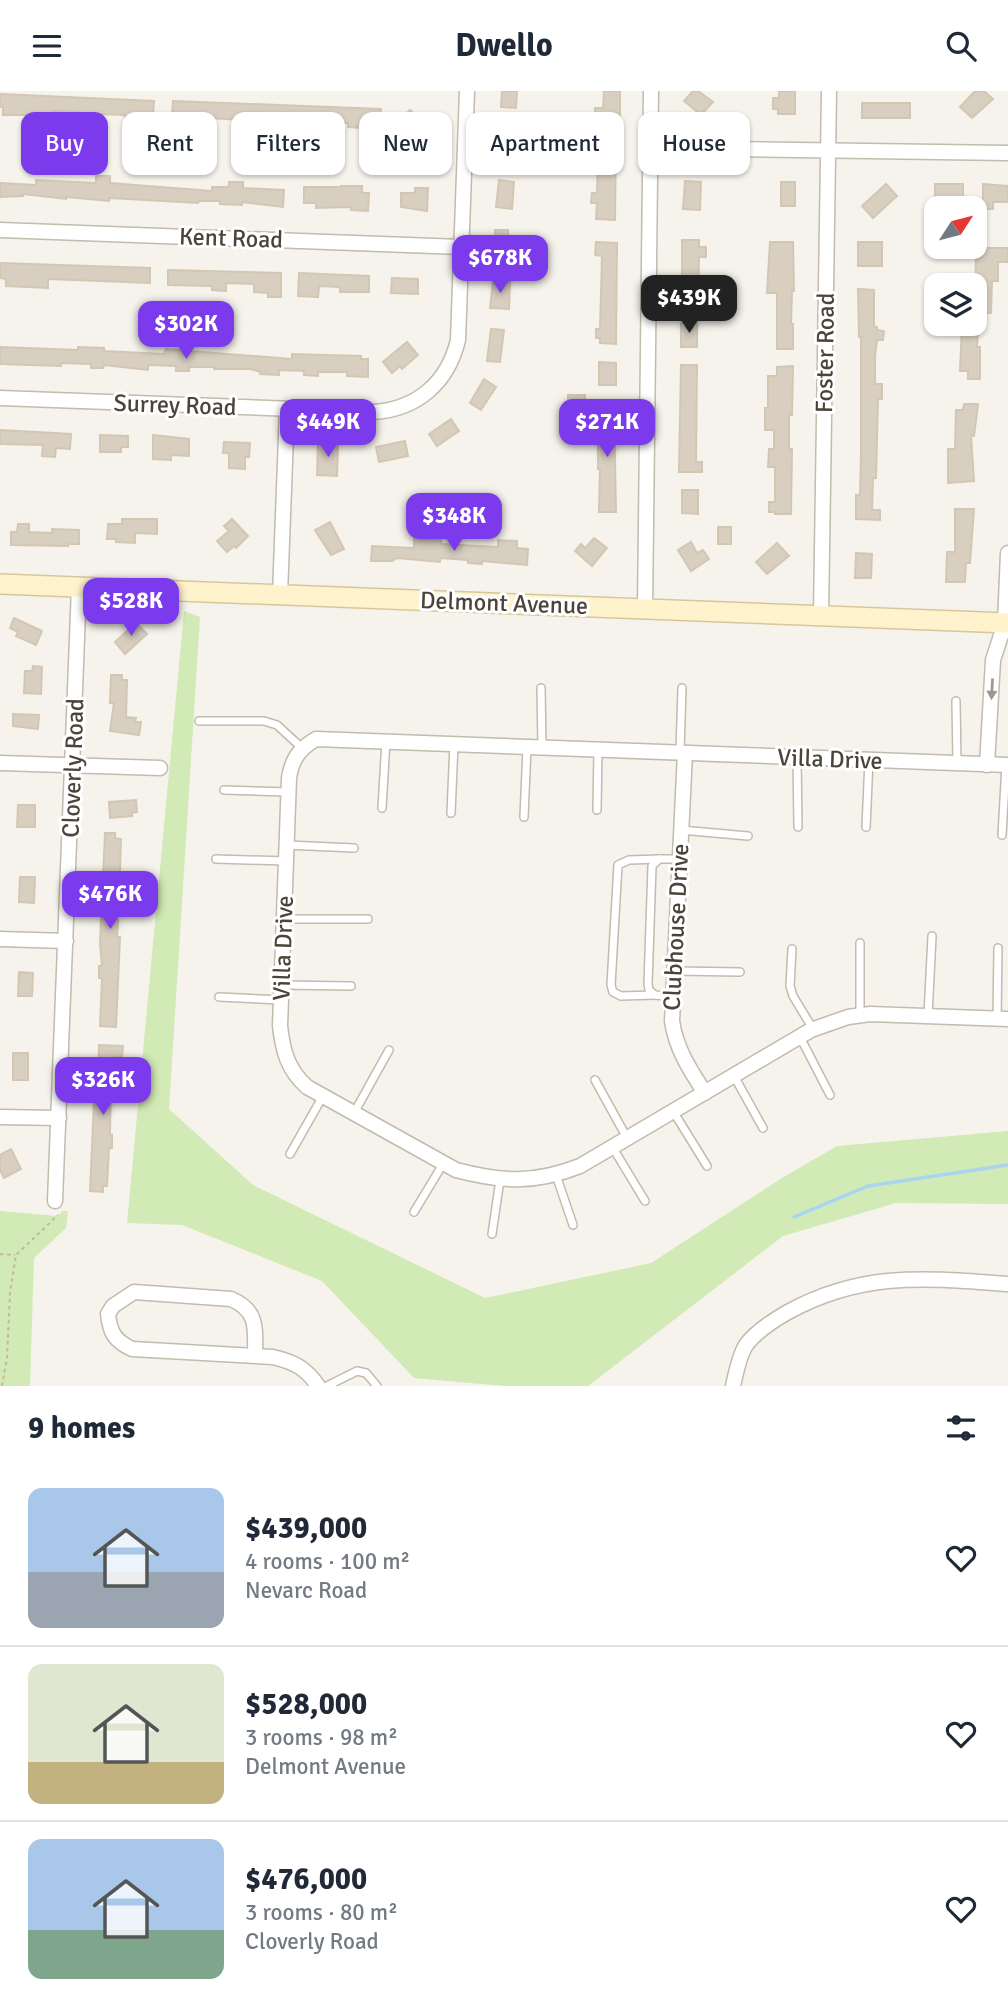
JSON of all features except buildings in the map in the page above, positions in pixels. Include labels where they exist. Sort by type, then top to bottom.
[{"type":"street","name":"Surrey Road","points":[[0,398],[385,411],[401,408],[428,393],[446,371],[454,356],[457,339],[467,91]]},
{"type":"street","points":[[651,91],[651,112]]},
{"type":"street","name":"Foster Road","points":[[821,616],[829,91]]},
{"type":"street","points":[[750,150],[1008,153]]},
{"type":"street","points":[[645,609],[650,175]]},
{"type":"street","name":"Kent Road","points":[[0,230],[461,247]]},
{"type":"street","points":[[280,594],[287,409]]},
{"type":"street","points":[[987,765],[993,660],[1007,627],[1008,552]]},
{"type":"street","name":"Delmont Avenue","points":[[0,584],[821,616],[1007,627]]},
{"type":"street","name":"Cloverly Road","points":[[55,1201],[79,587]]},
{"type":"street","name":"Villa Drive","points":[[1003,1019],[860,1015],[836,1020],[813,1029],[580,1166],[556,1175],[519,1181],[480,1177],[443,1164],[298,1079],[287,1061],[282,1041],[282,992],[292,763],[302,748],[316,739],[1007,765]]},
{"type":"street","name":"Clubhouse Drive","points":[[682,753],[672,1021],[676,1043],[705,1093]]},
{"type":"street","points":[[0,763],[160,768]]},
{"type":"street","points":[[0,939],[66,941]]},
{"type":"street","points":[[0,1117],[59,1118]]},
{"type":"street","points":[[733,1386],[746,1346],[758,1333],[797,1307],[843,1288],[875,1281],[925,1278],[1008,1284]]},
{"type":"street","points":[[255,1356],[255,1324],[251,1313],[244,1305],[231,1299],[134,1293],[113,1306],[108,1314],[112,1335],[119,1343],[132,1349],[255,1356],[295,1362],[306,1370],[318,1386]]},
{"type":"lane","points":[[524,817],[541,688]]},
{"type":"lane","points":[[681,688],[682,753]]},
{"type":"lane","points":[[956,701],[957,763]]},
{"type":"lane","points":[[199,722],[264,721],[277,725],[302,748]]},
{"type":"lane","points":[[382,808],[386,740]]},
{"type":"lane","points":[[451,813],[454,743]]},
{"type":"lane","points":[[597,810],[598,750]]},
{"type":"lane","points":[[797,757],[798,827]]},
{"type":"lane","points":[[866,827],[869,760]]},
{"type":"lane","points":[[1002,835],[1007,765]]},
{"type":"lane","points":[[224,790],[289,792]]},
{"type":"lane","points":[[681,830],[748,836]]},
{"type":"lane","points":[[287,845],[354,848]]},
{"type":"lane","points":[[216,859],[286,861]]},
{"type":"lane","points":[[655,995],[649,990],[648,984],[652,866],[659,859]]},
{"type":"lane","points":[[673,997],[621,996],[614,992],[611,985],[618,865],[629,860],[680,859]]},
{"type":"lane","points":[[284,919],[368,919]]},
{"type":"lane","points":[[928,1016],[932,936]]},
{"type":"lane","points":[[860,943],[860,1015]]},
{"type":"lane","points":[[792,949],[790,986],[813,1029]]},
{"type":"lane","points":[[998,949],[1003,1019]]},
{"type":"lane","points":[[674,971],[740,972]]},
{"type":"lane","points":[[219,997],[351,986]]},
{"type":"lane","points":[[800,1037],[830,1095]]},
{"type":"lane","points":[[354,1114],[389,1050]]},
{"type":"lane","points":[[734,1076],[763,1128]]},
{"type":"lane","points":[[595,1080],[628,1139]]},
{"type":"lane","points":[[290,1154],[323,1096]]},
{"type":"lane","points":[[674,1111],[707,1166]]},
{"type":"lane","points":[[613,1148],[645,1201]]},
{"type":"lane","points":[[414,1212],[443,1164]]},
{"type":"lane","points":[[556,1175],[573,1225]]},
{"type":"lane","points":[[492,1234],[500,1180]]},
{"type":"lane","points":[[327,1386],[357,1371],[366,1373],[377,1386]]},
{"type":"path","points":[[2,1386],[16,1255],[58,1216],[55,1201]]},
{"type":"path","points":[[0,1254],[16,1255]]},
{"type":"green space","points":[[184,611],[200,617],[169,1109],[253,1185],[485,1298],[651,1263],[782,1178],[837,1146],[1008,1131],[1008,1204],[896,1203],[783,1236],[588,1386],[504,1386],[414,1378],[322,1281],[182,1225],[127,1223]]},
{"type":"green space","points":[[0,1211],[58,1216],[62,1211],[68,1211],[66,1228],[34,1258],[30,1386],[0,1386]]},
{"type":"waterway","points":[[794,1217],[868,1186],[1008,1165]]}]
